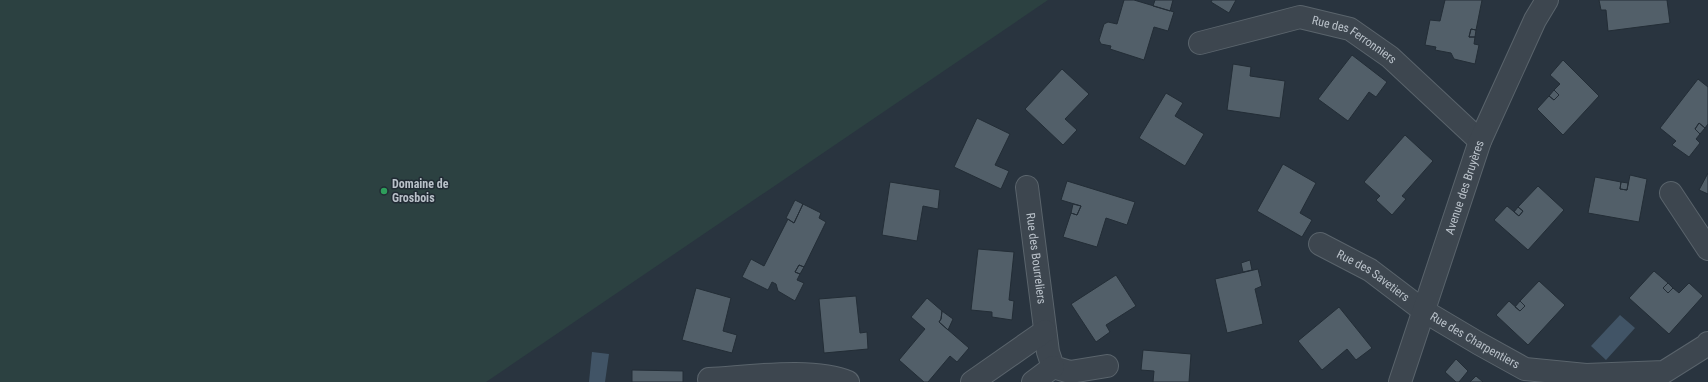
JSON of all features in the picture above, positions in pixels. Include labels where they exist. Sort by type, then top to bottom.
[{"type":"street","name":"Avenue des Bruyères","points":[[1400,382],[1480,141],[1534,20],[1547,0]]},
{"type":"street","name":"Rue des Ferronniers","points":[[1200,43],[1301,8],[1350,29],[1390,57],[1480,141]]},
{"type":"street","name":"Rue des Bourreliers","points":[[1027,187],[1048,352],[1053,367]]},
{"type":"street","points":[[1671,193],[1708,249]]},
{"type":"street","name":"Rue des Savetiers","points":[[1320,244],[1370,270],[1424,311]]},
{"type":"street","name":"Rue des Charpentiers","points":[[1424,311],[1525,369],[1552,377],[1664,372],[1707,346],[1708,343]]},
{"type":"street","points":[[972,382],[1045,331]]},
{"type":"street","points":[[1033,382],[1053,367],[1070,372],[1107,366]]},
{"type":"street","points":[[709,379],[805,374],[840,378],[848,382]]},
{"type":"green space","name":"Domaine de Grosbois","points":[[0,0],[1048,0],[486,382],[0,382]]},
{"type":"water","points":[[1620,315],[1635,328],[1606,360],[1591,346]]},
{"type":"water","points":[[592,352],[609,354],[605,382],[589,382]]},
{"type":"building","points":[[1124,0],[1134,0],[1174,12],[1168,31],[1154,27],[1144,60],[1110,49],[1111,46],[1101,44],[1099,40],[1104,24],[1108,22],[1117,24]]},
{"type":"building","points":[[1155,0],[1173,0],[1170,11],[1153,6]]},
{"type":"building","points":[[1212,0],[1236,0],[1229,13],[1211,2]]},
{"type":"building","points":[[1445,0],[1482,0],[1476,30],[1471,29],[1469,37],[1475,37],[1474,44],[1479,45],[1475,64],[1454,59],[1451,53],[1435,50],[1436,47],[1425,45],[1430,20],[1440,21]]},
{"type":"building","points":[[1599,0],[1667,0],[1670,23],[1608,31],[1606,10],[1601,10]]},
{"type":"building","points":[[1471,29],[1476,30],[1475,37],[1469,37]]},
{"type":"building","points":[[1352,55],[1387,82],[1376,97],[1369,92],[1348,121],[1318,99]]},
{"type":"building","points":[[1563,60],[1599,96],[1563,135],[1537,109],[1549,96],[1554,100],[1559,95],[1554,90],[1560,84],[1550,75]]},
{"type":"building","points":[[1233,64],[1251,67],[1250,76],[1285,81],[1280,118],[1227,110]]},
{"type":"building","points":[[1062,69],[1089,94],[1065,119],[1077,130],[1063,145],[1025,109]]},
{"type":"building","points":[[1698,79],[1708,87],[1708,124],[1705,128],[1699,123],[1695,129],[1700,134],[1696,139],[1700,143],[1689,157],[1672,145],[1676,141],[1660,128]]},
{"type":"building","points":[[1554,90],[1559,95],[1554,100],[1549,96]]},
{"type":"building","points":[[1166,93],[1183,103],[1175,116],[1204,134],[1185,166],[1139,138]]},
{"type":"building","points":[[977,118],[1010,134],[995,165],[1009,171],[1001,189],[954,167]]},
{"type":"building","points":[[1699,123],[1705,128],[1700,134],[1695,129]]},
{"type":"building","points":[[1405,135],[1433,161],[1402,196],[1406,199],[1392,215],[1376,200],[1380,196],[1364,182]]},
{"type":"building","points":[[1283,164],[1316,183],[1300,213],[1312,220],[1302,237],[1257,211]]},
{"type":"building","points":[[1708,173],[1708,194],[1699,190]]},
{"type":"building","points":[[1630,175],[1647,179],[1639,222],[1588,213],[1595,177],[1621,182],[1620,189],[1627,190]]},
{"type":"building","points":[[1067,181],[1135,202],[1127,225],[1106,218],[1097,247],[1063,237],[1071,213],[1077,215],[1081,206],[1061,200]]},
{"type":"building","points":[[890,182],[940,190],[938,209],[923,206],[917,241],[882,235]]},
{"type":"building","points":[[1621,182],[1628,183],[1627,190],[1620,189]]},
{"type":"building","points":[[1538,186],[1564,210],[1528,250],[1494,220],[1507,206],[1519,216],[1523,211],[1518,207]]},
{"type":"building","points":[[795,200],[803,204],[794,223],[786,218]]},
{"type":"building","points":[[803,204],[821,213],[819,218],[826,222],[804,267],[799,265],[795,272],[800,274],[797,280],[804,283],[795,301],[778,291],[776,284],[772,282],[768,290],[742,277],[751,259],[764,266],[788,219],[794,223]]},
{"type":"building","points":[[1073,204],[1081,206],[1077,215],[1071,213]]},
{"type":"building","points":[[1518,207],[1523,211],[1519,216],[1514,212]]},
{"type":"building","points":[[978,249],[1014,252],[1009,300],[1014,301],[1012,320],[992,317],[992,312],[971,310]]},
{"type":"building","points":[[1250,260],[1252,270],[1243,272],[1241,263]]},
{"type":"building","points":[[799,265],[804,267],[800,274],[795,272]]},
{"type":"building","points":[[1258,269],[1262,286],[1255,289],[1263,324],[1227,333],[1215,279]]},
{"type":"building","points":[[1654,271],[1668,283],[1663,288],[1668,293],[1673,288],[1679,293],[1689,283],[1703,296],[1669,334],[1629,298]]},
{"type":"building","points":[[1116,275],[1136,306],[1106,325],[1110,332],[1096,342],[1071,304]]},
{"type":"building","points":[[1539,281],[1565,305],[1528,345],[1496,315],[1509,301],[1520,311],[1525,306],[1520,301]]},
{"type":"building","points":[[1668,283],[1673,288],[1668,293],[1663,288]]},
{"type":"building","points":[[696,288],[731,298],[723,331],[737,335],[732,353],[682,340]]},
{"type":"building","points":[[856,296],[860,333],[867,332],[868,349],[824,353],[819,299]]},
{"type":"building","points":[[927,298],[942,311],[939,322],[969,348],[957,362],[950,356],[928,382],[924,382],[899,360],[925,329],[911,317]]},
{"type":"building","points":[[1520,301],[1525,306],[1520,311],[1515,307]]},
{"type":"building","points":[[1339,307],[1372,348],[1356,360],[1347,349],[1322,370],[1298,341]]},
{"type":"building","points":[[942,311],[953,319],[948,330],[939,322]]},
{"type":"building","points":[[1143,350],[1191,354],[1189,382],[1153,382],[1154,371],[1141,370]]},
{"type":"building","points":[[1456,359],[1468,371],[1459,382],[1456,382],[1445,372]]},
{"type":"building","points":[[632,370],[683,371],[683,382],[632,382]]},
{"type":"building","points":[[1476,376],[1483,382],[1470,382]]},
{"type":"place","name":"Domaine de Grosbois","points":[[384,191]]}]
